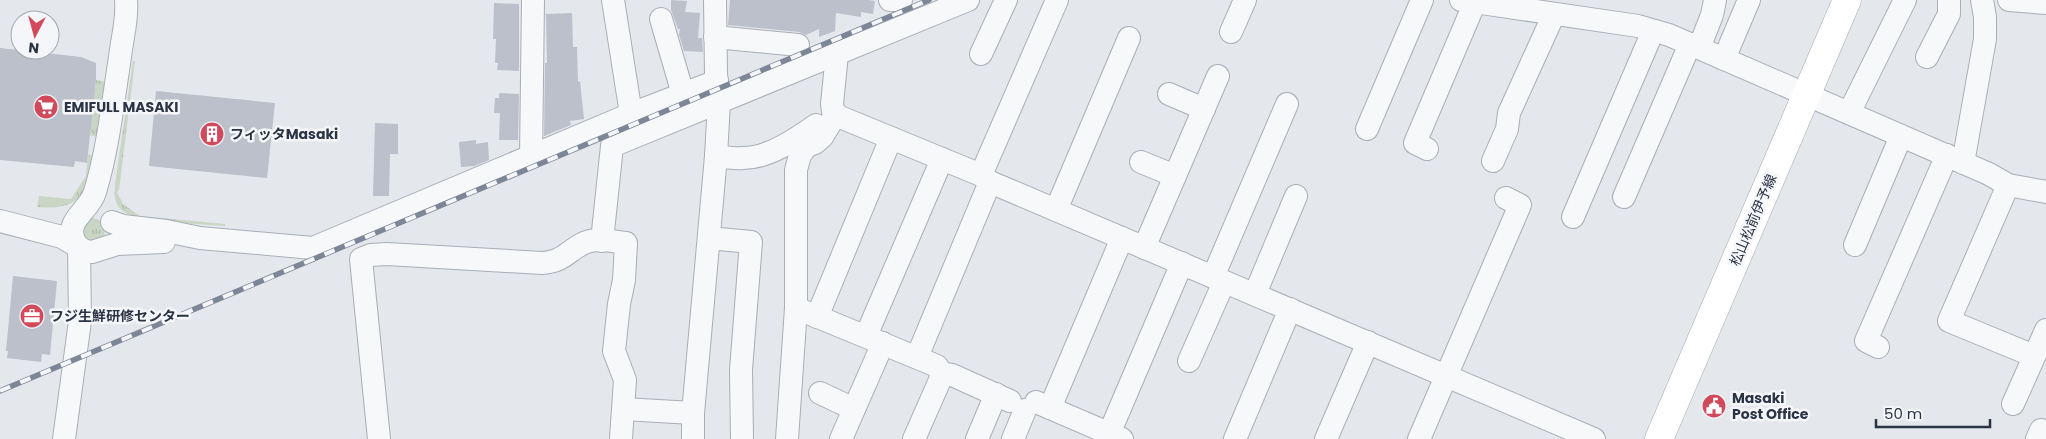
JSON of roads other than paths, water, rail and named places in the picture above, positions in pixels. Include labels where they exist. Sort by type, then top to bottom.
[{"type":"main road","name":"松山松前伊予線","points":[[1659,439],[1847,0]]},
{"type":"street","points":[[90,248],[71,233],[73,222],[94,194],[106,148],[123,36],[126,0]]},
{"type":"street","points":[[531,157],[533,0]]},
{"type":"street","points":[[612,0],[631,114]]},
{"type":"street","points":[[693,439],[693,414],[716,156],[718,92],[715,0]]},
{"type":"street","points":[[890,0],[900,0]]},
{"type":"street","points":[[602,241],[612,146],[718,92],[837,54],[968,0]]},
{"type":"street","points":[[982,54],[1006,0]]},
{"type":"street","points":[[917,357],[1057,0]]},
{"type":"street","points":[[1231,32],[1245,0]]},
{"type":"street","points":[[1367,130],[1422,0]]},
{"type":"street","points":[[1624,197],[1694,46],[1712,15],[1714,0]]},
{"type":"street","points":[[1724,58],[1749,0]]},
{"type":"street","points":[[1849,113],[1905,0]]},
{"type":"street","points":[[1927,56],[1948,14],[1949,0]]},
{"type":"street","points":[[1878,347],[1866,341],[1955,159],[1985,39],[1985,16],[1982,0]]},
{"type":"street","points":[[2009,0],[2046,3]]},
{"type":"street","points":[[1427,149],[1415,143],[1468,1],[1542,8],[1638,26],[1654,31],[1724,58],[1955,159],[2008,185],[2046,192]]},
{"type":"street","points":[[1493,161],[1507,129],[1508,113],[1542,8]]},
{"type":"street","points":[[661,19],[683,94]]},
{"type":"street","points":[[1573,217],[1654,31]]},
{"type":"street","points":[[716,37],[798,45]]},
{"type":"street","points":[[1056,210],[1129,38]]},
{"type":"street","points":[[787,439],[796,308],[796,170],[800,154],[807,146],[815,143],[822,137],[834,113],[832,104],[837,54]]},
{"type":"street","points":[[1144,248],[1218,76]]},
{"type":"street","points":[[0,216],[56,219],[94,210],[105,214],[122,226],[166,231],[200,238],[313,248],[631,114],[683,94],[718,92]]},
{"type":"street","points":[[1169,94],[1204,108]]},
{"type":"street","points":[[1189,361],[1287,104]]},
{"type":"street","points":[[834,113],[1144,248],[1594,439]]},
{"type":"street","points":[[716,156],[744,158],[761,156],[781,147],[834,113]]},
{"type":"street","points":[[1855,245],[1901,136]]},
{"type":"street","points":[[817,316],[891,138]]},
{"type":"street","points":[[90,248],[113,237],[111,220],[105,204],[106,148]]},
{"type":"street","points":[[841,439],[854,409],[875,340],[942,159]]},
{"type":"street","points":[[1141,162],[1175,176]]},
{"type":"street","points":[[2008,185],[1949,321],[2034,356]]},
{"type":"street","points":[[1255,294],[1296,196]]},
{"type":"street","points":[[1419,439],[1520,205],[1506,198]]},
{"type":"street","points":[[0,221],[62,238],[90,248],[117,244],[200,238]]},
{"type":"street","points":[[709,238],[751,242],[741,370],[742,439]]},
{"type":"street","points":[[1013,439],[1023,403],[1122,238]]},
{"type":"street","points":[[380,439],[361,259],[371,255],[387,254],[542,263],[555,262],[581,244],[595,240],[626,243],[624,280],[619,304],[614,351],[625,380],[622,438]]},
{"type":"street","points":[[64,439],[90,248]]},
{"type":"street","points":[[941,373],[952,375],[1116,436],[1182,263]]},
{"type":"street","points":[[796,308],[937,366],[941,373],[940,380],[914,439]]},
{"type":"street","points":[[1235,439],[1290,310]]},
{"type":"street","points":[[2013,404],[2046,330]]},
{"type":"street","points":[[1326,439],[1368,342]]},
{"type":"street","points":[[820,393],[854,409]]},
{"type":"street","points":[[977,439],[1023,403]]},
{"type":"street","points":[[623,409],[693,414]]},
{"type":"railway","points":[[0,391],[929,0]]},
{"type":"place","name":"EMIFULL MASAKI","points":[[46,107]]},
{"type":"place","name":"フィッタMasaki","points":[[212,134]]},
{"type":"place","name":"フジ生鮮研修センター","points":[[32,316]]},
{"type":"place","name":"Masaki Post Office","points":[[1714,406]]}]
